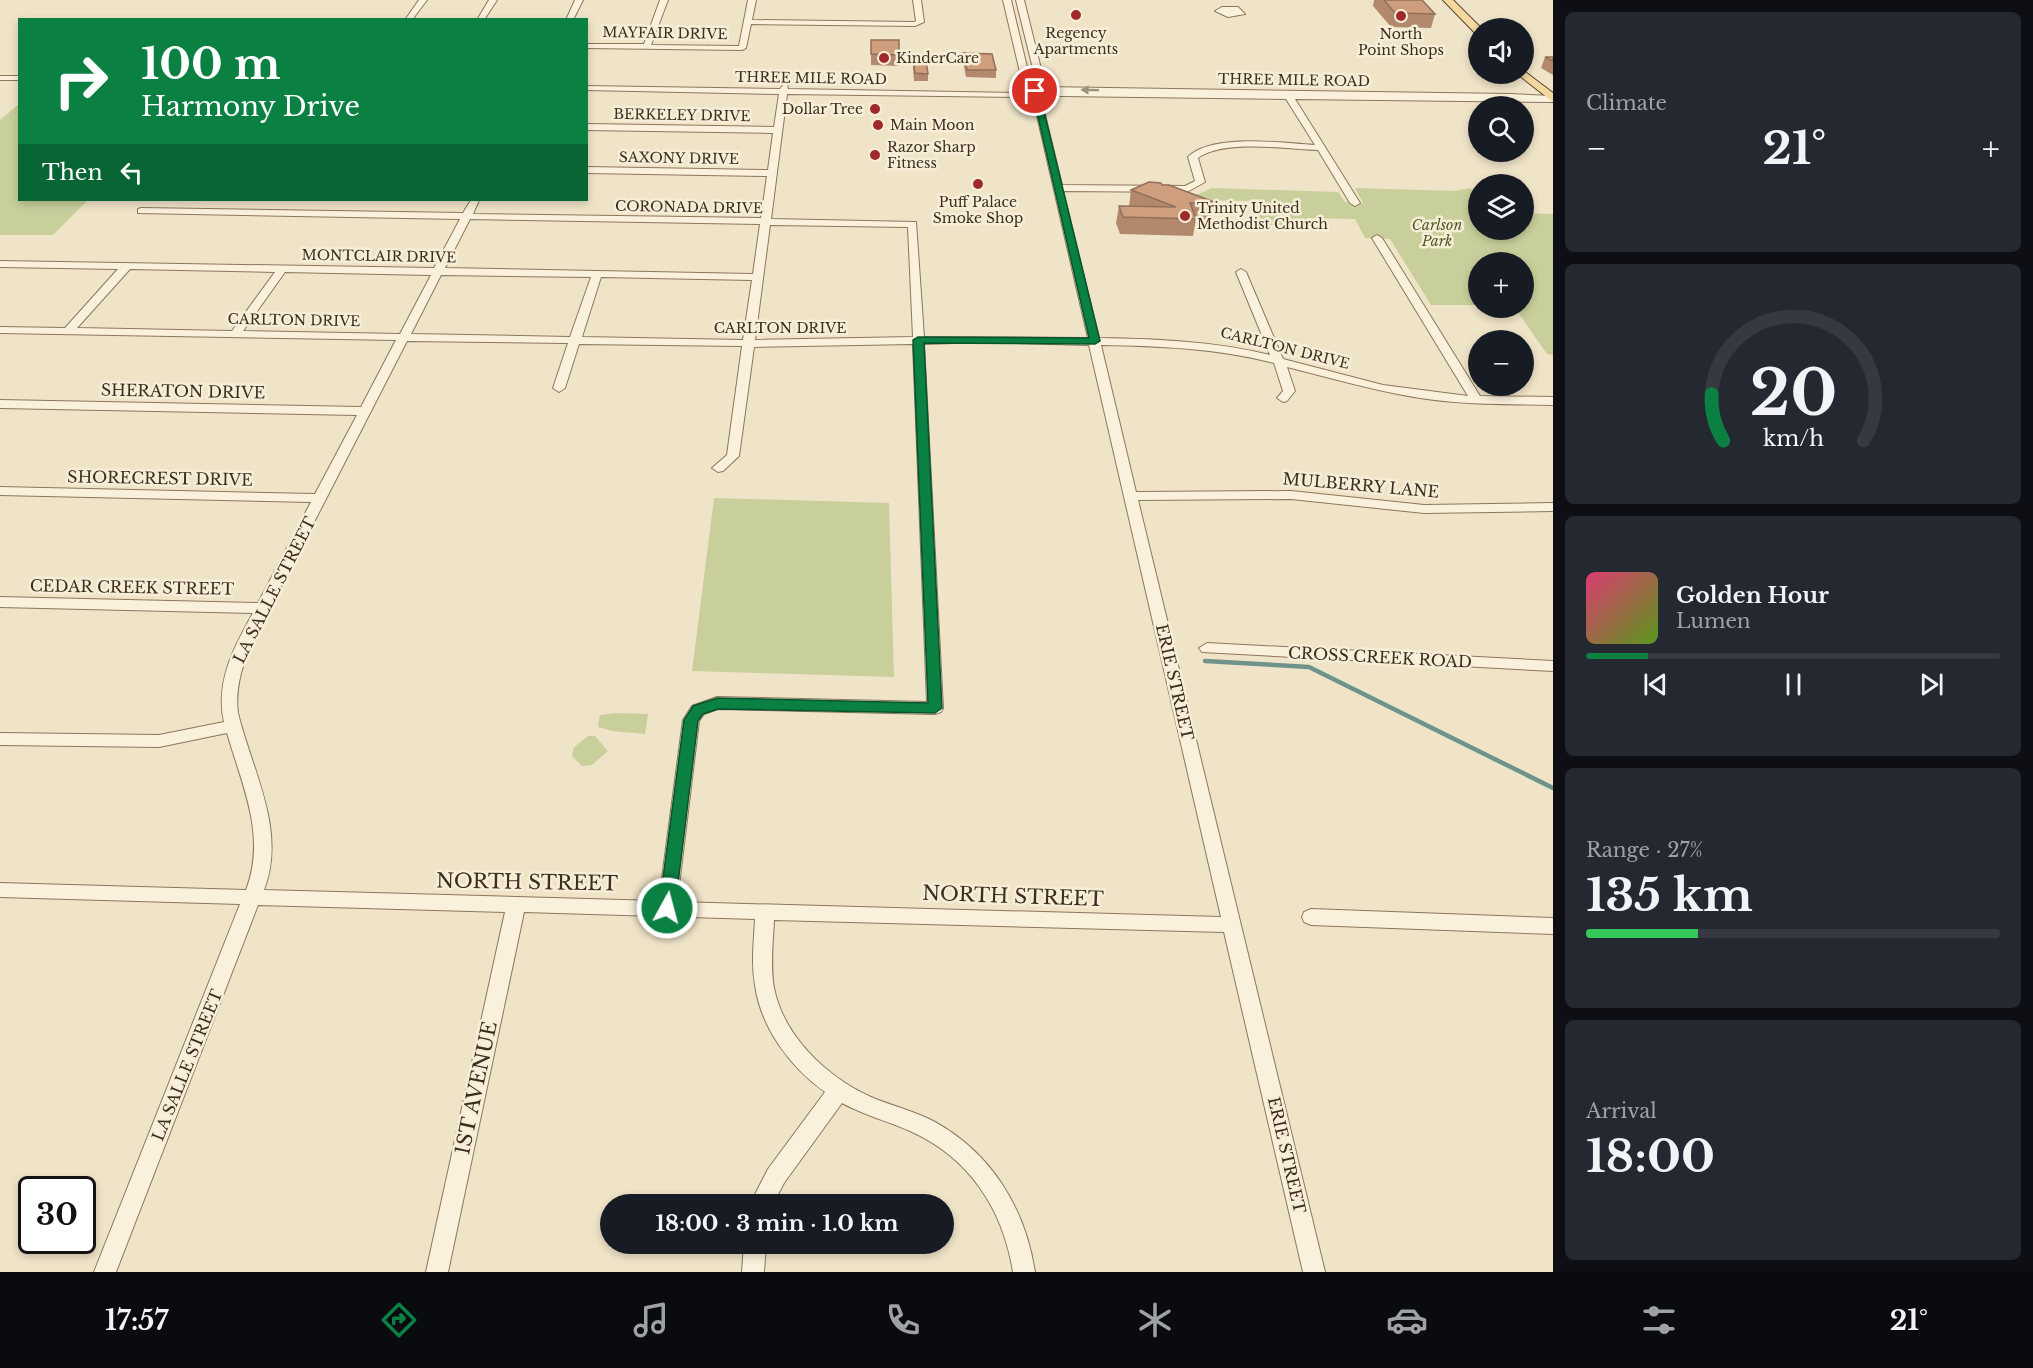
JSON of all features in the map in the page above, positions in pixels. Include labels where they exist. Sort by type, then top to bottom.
[{"type":"main road","points":[[1448,0],[1468,21]]},
{"type":"main road","points":[[1534,83],[1553,99]]},
{"type":"street","points":[[410,18],[423,0]]},
{"type":"street","points":[[481,18],[493,0]]},
{"type":"street","points":[[570,18],[579,0]]},
{"type":"street","points":[[647,46],[664,0]]},
{"type":"street","points":[[752,0],[748,22],[918,23],[917,0]]},
{"type":"street","name":"ERIE STREET","points":[[1007,0],[1027,85],[1035,91],[1314,1272]]},
{"type":"street","name":"ERIE STREET","points":[[1020,0],[1041,85],[1035,91]]},
{"type":"street","points":[[1222,0],[1228,9]]},
{"type":"street","name":"MAYFAIR DRIVE","points":[[588,46],[742,46],[748,22]]},
{"type":"street","points":[[1016,37],[1029,37]]},
{"type":"street","points":[[1021,59],[1036,59]]},
{"type":"street","points":[[0,78],[18,78]]},
{"type":"street","name":"THREE MILE ROAD","points":[[588,83],[1020,95],[1035,91],[1061,94],[1553,99]]},
{"type":"street","name":"THREE MILE ROAD","points":[[588,88],[784,88]]},
{"type":"street","points":[[718,468],[733,456],[784,88]]},
{"type":"street","points":[[1288,95],[1355,202]]},
{"type":"street","name":"BERKELEY DRIVE","points":[[588,127],[778,130]]},
{"type":"street","points":[[1058,188],[1187,189],[1200,182],[1193,157],[1195,153],[1205,148],[1220,146],[1322,148]]},
{"type":"street","name":"SAXONY DRIVE","points":[[588,170],[772,173]]},
{"type":"street","name":"CORONADA DRIVE","points":[[151,201],[141,211],[913,224],[918,340]]},
{"type":"street","name":"LA SALLE STREET","points":[[105,1272],[254,897],[262,871],[265,850],[263,829],[230,712],[234,668],[474,201]]},
{"type":"street","points":[[1377,238],[1476,399]]},
{"type":"street","name":"MONTCLAIR DRIVE","points":[[0,264],[757,277]]},
{"type":"street","points":[[68,332],[126,267]]},
{"type":"street","points":[[235,334],[282,269]]},
{"type":"street","points":[[1241,273],[1289,391],[1283,398]]},
{"type":"street","points":[[560,388],[597,274]]},
{"type":"street","name":"CARLTON DRIVE","points":[[0,330],[828,344],[918,340],[1196,344],[1231,349],[1402,392],[1476,399],[1553,401]]},
{"type":"street","points":[[667,908],[691,720],[698,710],[717,704],[935,708],[918,340]]},
{"type":"street","name":"SHERATON DRIVE","points":[[0,404],[365,411]]},
{"type":"street","name":"SHORECREST DRIVE","points":[[0,491],[320,498]]},
{"type":"street","name":"MULBERRY LANE","points":[[1131,496],[1292,495],[1424,509],[1553,507]]},
{"type":"street","name":"CEDAR CREEK STREET","points":[[0,602],[263,608]]},
{"type":"street","name":"CROSS CREEK ROAD","points":[[1207,648],[1553,666]]},
{"type":"street","points":[[0,739],[159,741],[234,726]]},
{"type":"street","name":"NORTH STREET","points":[[0,890],[1232,925]]},
{"type":"street","name":"1ST AVENUE","points":[[437,1272],[516,905]]},
{"type":"street","points":[[765,912],[764,985],[776,1022],[800,1058],[839,1090],[861,1102],[924,1127],[948,1141],[969,1159],[989,1180],[1004,1204],[1016,1232],[1024,1272]]},
{"type":"street","points":[[1311,917],[1553,926]]},
{"type":"street","points":[[766,1194],[776,1176],[839,1090]]},
{"type":"street","points":[[753,1272],[754,1254]]},
{"type":"green space","points":[[18,105],[18,201],[87,201],[53,235],[0,235],[0,120]]},
{"type":"green space","name":"Carlson Park","points":[[1212,188],[1338,192],[1345,202],[1363,203],[1355,188],[1455,191],[1468,188],[1468,240],[1534,240],[1534,213],[1553,214],[1553,355],[1547,354],[1534,335],[1534,330],[1530,330],[1522,318],[1534,318],[1534,252],[1468,252],[1468,305],[1431,305],[1390,239],[1365,238],[1355,219],[1307,218],[1312,226],[1263,225],[1252,201],[1185,200]]},
{"type":"green space","points":[[714,498],[889,503],[894,677],[692,671]]},
{"type":"green space","points":[[648,714],[645,734],[612,731],[598,727],[600,715]]},
{"type":"green space","points":[[588,736],[595,736],[608,751],[592,765],[582,766],[572,756],[574,747]]},
{"type":"building","points":[[1384,0],[1422,0],[1435,14],[1395,13]]},
{"type":"building","points":[[871,40],[899,40],[899,55],[871,54]]},
{"type":"building","points":[[963,53],[992,54],[996,70],[967,70]]},
{"type":"building","points":[[913,60],[926,60],[928,74],[915,73]]},
{"type":"building","points":[[1149,182],[1169,185],[1214,202],[1190,203],[1196,219],[1123,217],[1119,206],[1176,207],[1131,190]]},
{"type":"waterway","points":[[1205,661],[1309,667],[1553,788]]},
{"type":"place","name":"Regency Apartments","points":[[1076,15]]},
{"type":"place","name":"North Point Shops","points":[[1401,16]]},
{"type":"place","name":"KinderCare","points":[[884,58]]},
{"type":"place","name":"Dollar Tree","points":[[875,109]]},
{"type":"place","name":"Main Moon","points":[[878,125]]},
{"type":"place","name":"Razor Sharp Fitness","points":[[875,155]]},
{"type":"place","name":"Puff Palace Smoke Shop","points":[[978,184]]},
{"type":"place","name":"Trinity United Methodist Church","points":[[1185,216]]},
{"type":"route","points":[[667,908],[691,720],[698,710],[704,706],[717,704],[935,708],[918,340],[1095,341],[1035,91]]}]
